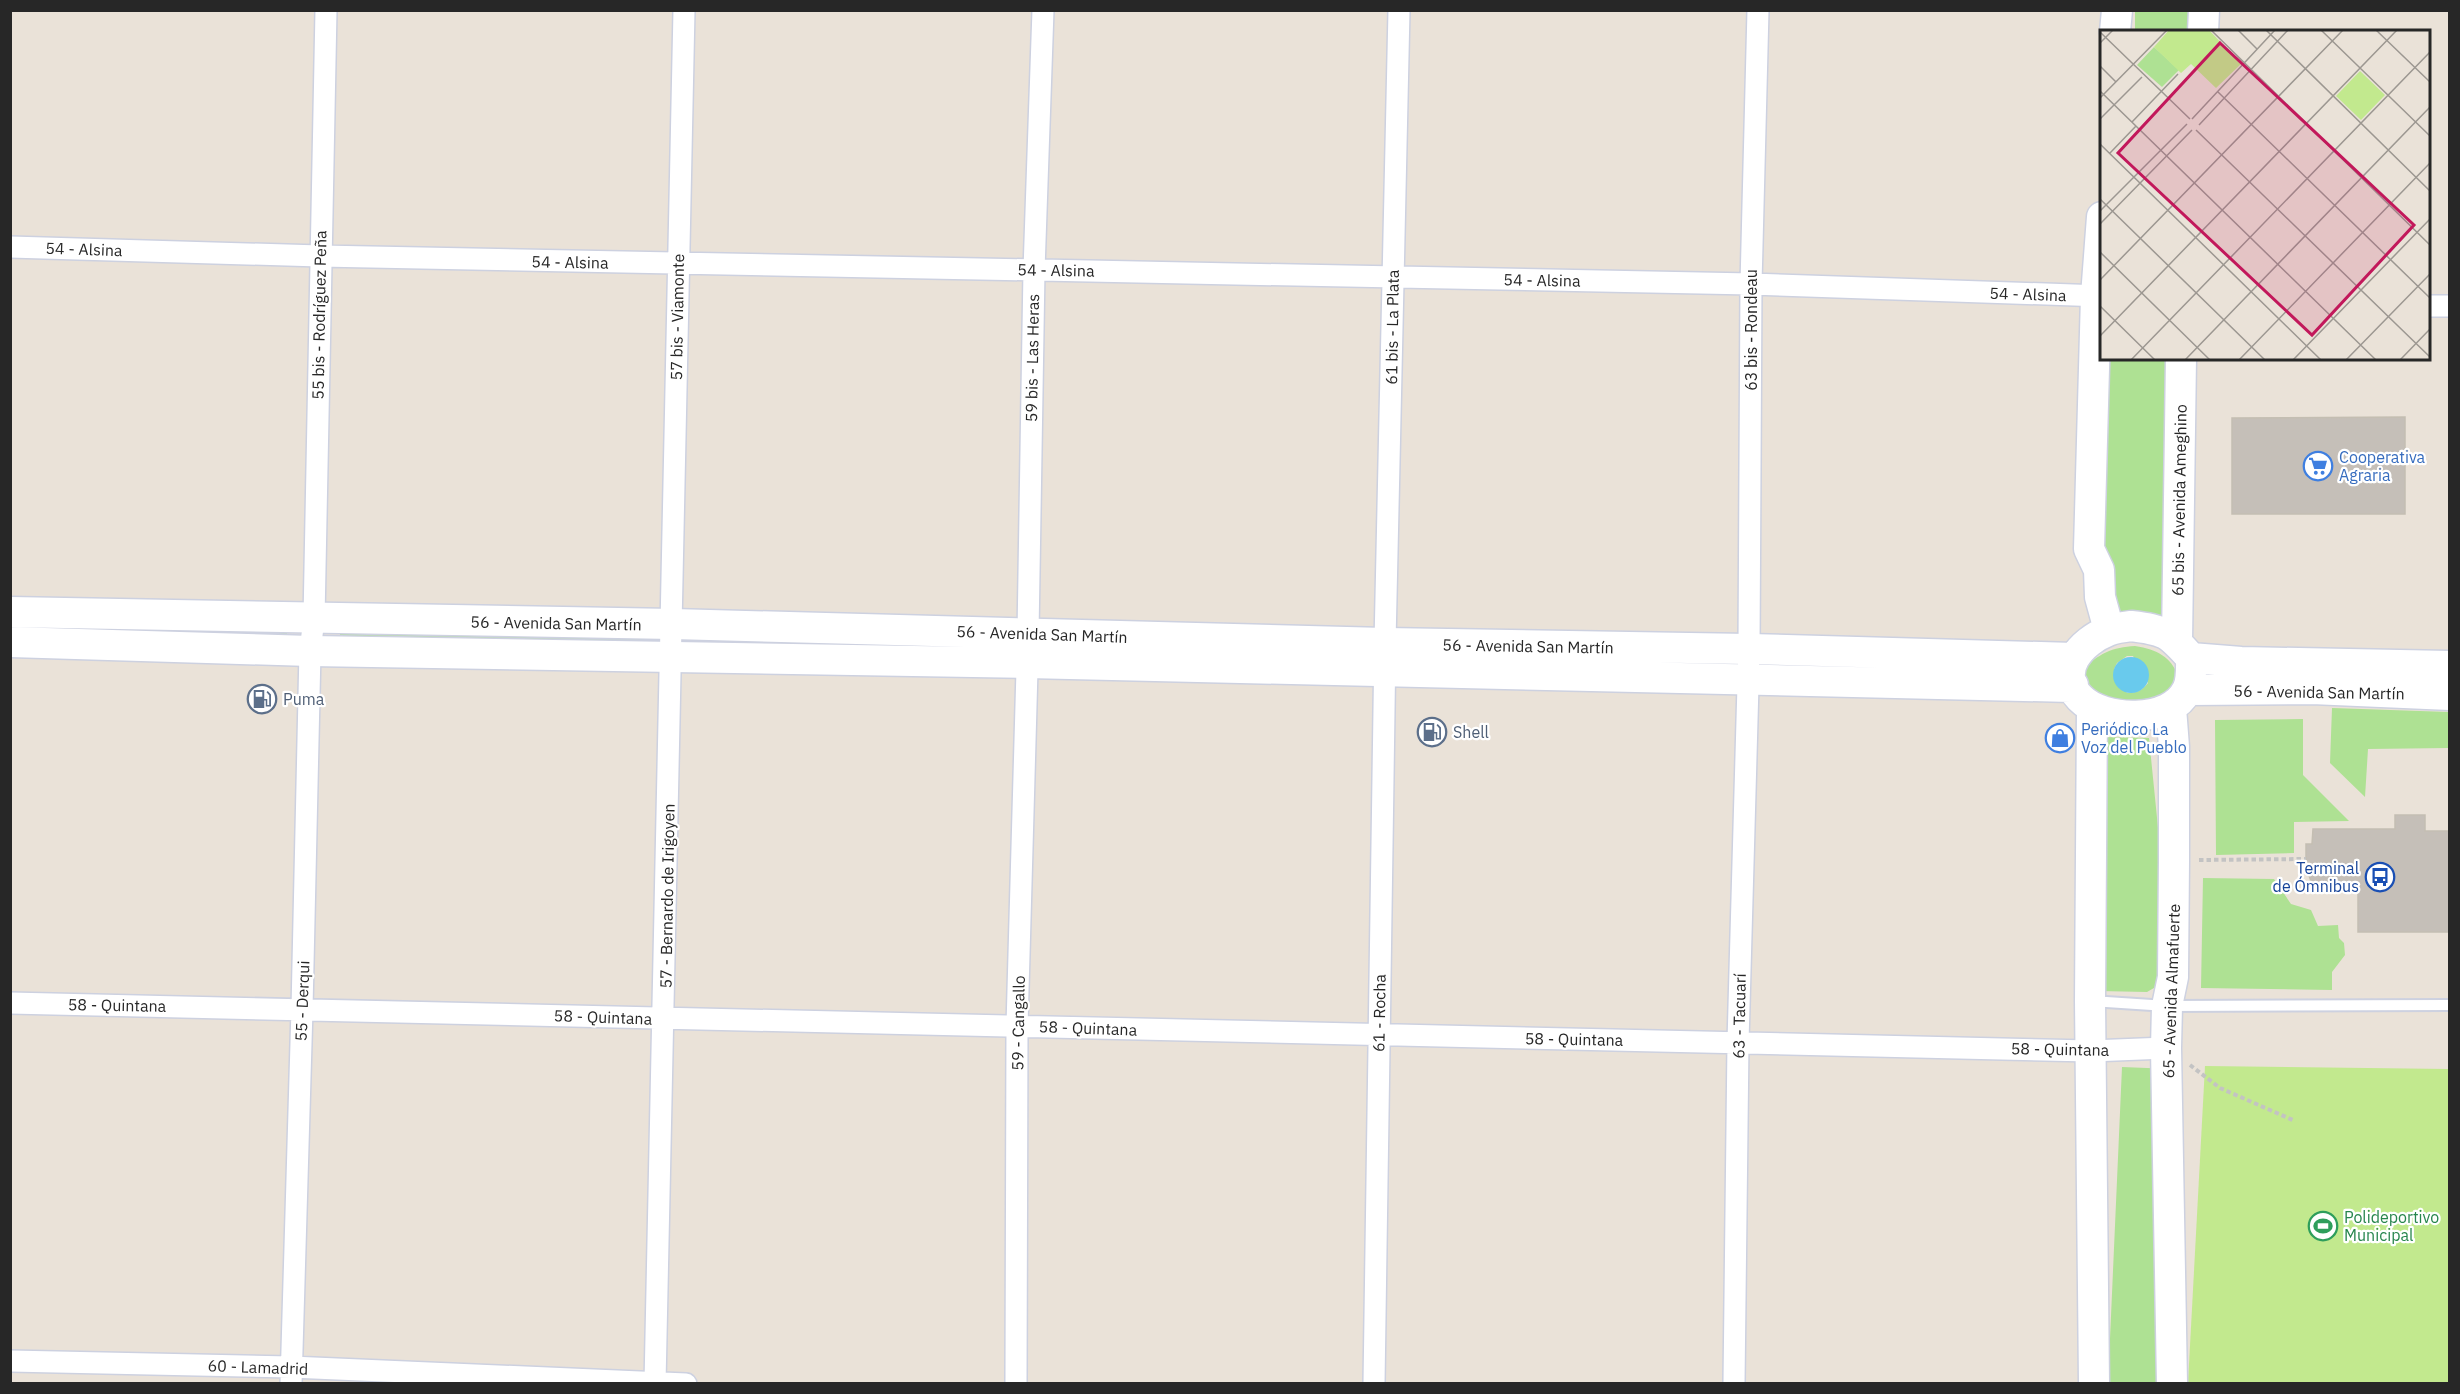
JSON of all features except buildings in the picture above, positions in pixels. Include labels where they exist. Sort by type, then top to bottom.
[{"type":"main road","points":[[2115,30],[2117,10]]},
{"type":"main road","points":[[2203,30],[2204,10]]},
{"type":"main road","points":[[2100,270],[2089,549],[2099,570],[2100,597],[2109,630]]},
{"type":"main road","name":"65 bis - Avenida Ameghino","points":[[2181,360],[2184,650]]},
{"type":"main road","name":"56 - Avenida San Martín","points":[[10,612],[673,624],[1028,649]]},
{"type":"main road","points":[[2080,683],[2114,715],[2152,714],[2179,699],[2191,676],[2184,650],[2170,635],[2154,628],[2131,626],[2109,630],[2090,641],[2080,683],[2090,1001],[2094,1383]]},
{"type":"main road","name":"56 - Avenida San Martín","points":[[10,642],[310,651],[672,656],[1028,649],[1385,658],[1749,679],[2071,687],[2080,683]]},
{"type":"main road","name":"56 - Avenida San Martín","points":[[1385,658],[1749,649],[2080,683]]},
{"type":"main road","name":"56 - Avenida San Martín","points":[[2184,650],[2241,662],[2450,666]]},
{"type":"main road","name":"56 - Avenida San Martín","points":[[2179,699],[2312,689],[2450,695]]},
{"type":"main road","name":"65 - Avenida Almafuerte","points":[[2172,1383],[2167,1005],[2173,977],[2174,747],[2179,699]]},
{"type":"street","name":"55 bis - Rodríguez Peña","points":[[314,619],[326,10]]},
{"type":"street","name":"57 bis - Viamonte","points":[[673,624],[684,10]]},
{"type":"street","name":"59 bis - Las Heras","points":[[1028,649],[1034,270],[1043,10]]},
{"type":"street","name":"61 bis - La Plata","points":[[1385,658],[1399,10]]},
{"type":"street","name":"63 bis - Rondeau","points":[[1749,649],[1751,284],[1758,10]]},
{"type":"street","name":"54 - Alsina","points":[[10,247],[678,264],[1751,284],[2099,296]]},
{"type":"street","points":[[2430,306],[2450,306]]},
{"type":"street","name":"55 - Derqui","points":[[291,1375],[310,651],[314,619]]},
{"type":"street","name":"57 - Bernardo de Irigoyen","points":[[655,1383],[673,624]]},
{"type":"street","name":"59 - Cangallo","points":[[1016,1383],[1017,1026],[1028,649]]},
{"type":"street","name":"63 - Tacuarí","points":[[1734,1383],[1738,1042],[1749,649]]},
{"type":"street","name":"61 - Rocha","points":[[1374,1383],[1385,658]]},
{"type":"street","name":"58 - Quintana","points":[[10,1003],[1379,1036],[1738,1042],[2167,1055]]},
{"type":"street","name":"60 - Lamadrid","points":[[10,1361],[291,1375],[686,1383]]},
{"type":"lane","points":[[2090,1001],[2167,1005],[2450,1005]]},
{"type":"path","points":[[2175,861],[2306,859]]},
{"type":"path","points":[[2167,1055],[2184,1060],[2220,1088],[2295,1121]]},
{"type":"green space","points":[[2135,11],[2193,11],[2192,30],[2135,30]]},
{"type":"green space","points":[[2102,360],[2168,360],[2163,618],[2117,628],[2116,595],[2097,541]]},
{"type":"green space","points":[[11,624],[287,627],[287,635],[11,632]]},
{"type":"green space","points":[[340,631],[652,634],[652,643],[340,639]]},
{"type":"green space","points":[[696,637],[1008,643],[1007,651],[696,645]]},
{"type":"green space","points":[[2135,646],[2157,652],[2172,664],[2179,677],[2169,696],[2121,706],[2086,690],[2082,671],[2100,656]],"holes":[[[2127,656],[2133,656],[2148,683],[2139,691],[2127,693],[2114,669],[2117,663]]]},
{"type":"green space","points":[[2332,708],[2449,712],[2449,748],[2368,749],[2365,797],[2330,763]]},
{"type":"green space","points":[[2303,719],[2303,775],[2349,821],[2294,822],[2294,853],[2216,855],[2215,720]]},
{"type":"green space","points":[[2100,737],[2149,738],[2173,977],[2147,992],[2098,991]]},
{"type":"green space","points":[[2203,878],[2274,879],[2291,904],[2311,910],[2318,926],[2338,925],[2339,938],[2344,943],[2345,955],[2332,972],[2332,990],[2201,988]]},
{"type":"green space","name":"Polideportivo Municipal","points":[[2205,1066],[2449,1069],[2449,1383],[2188,1383]]},
{"type":"green space","points":[[2122,1067],[2172,1069],[2158,1383],[2108,1384]]},
{"type":"water","points":[[2131,657],[2144,662],[2149,675],[2144,688],[2131,693],[2118,688],[2113,675],[2118,662]]},
{"type":"place","name":"Cooperativa Agraria","points":[[2318,466]]},
{"type":"place","name":"Puma","points":[[262,699]]},
{"type":"place","name":"Shell","points":[[1432,732]]},
{"type":"place","name":"Periódico La Voz del Pueblo","points":[[2060,738]]},
{"type":"place","name":"Terminal de Ómnibus","points":[[2380,877]]},
{"type":"place","name":"Polideportivo Municipal","points":[[2323,1226]]}]
